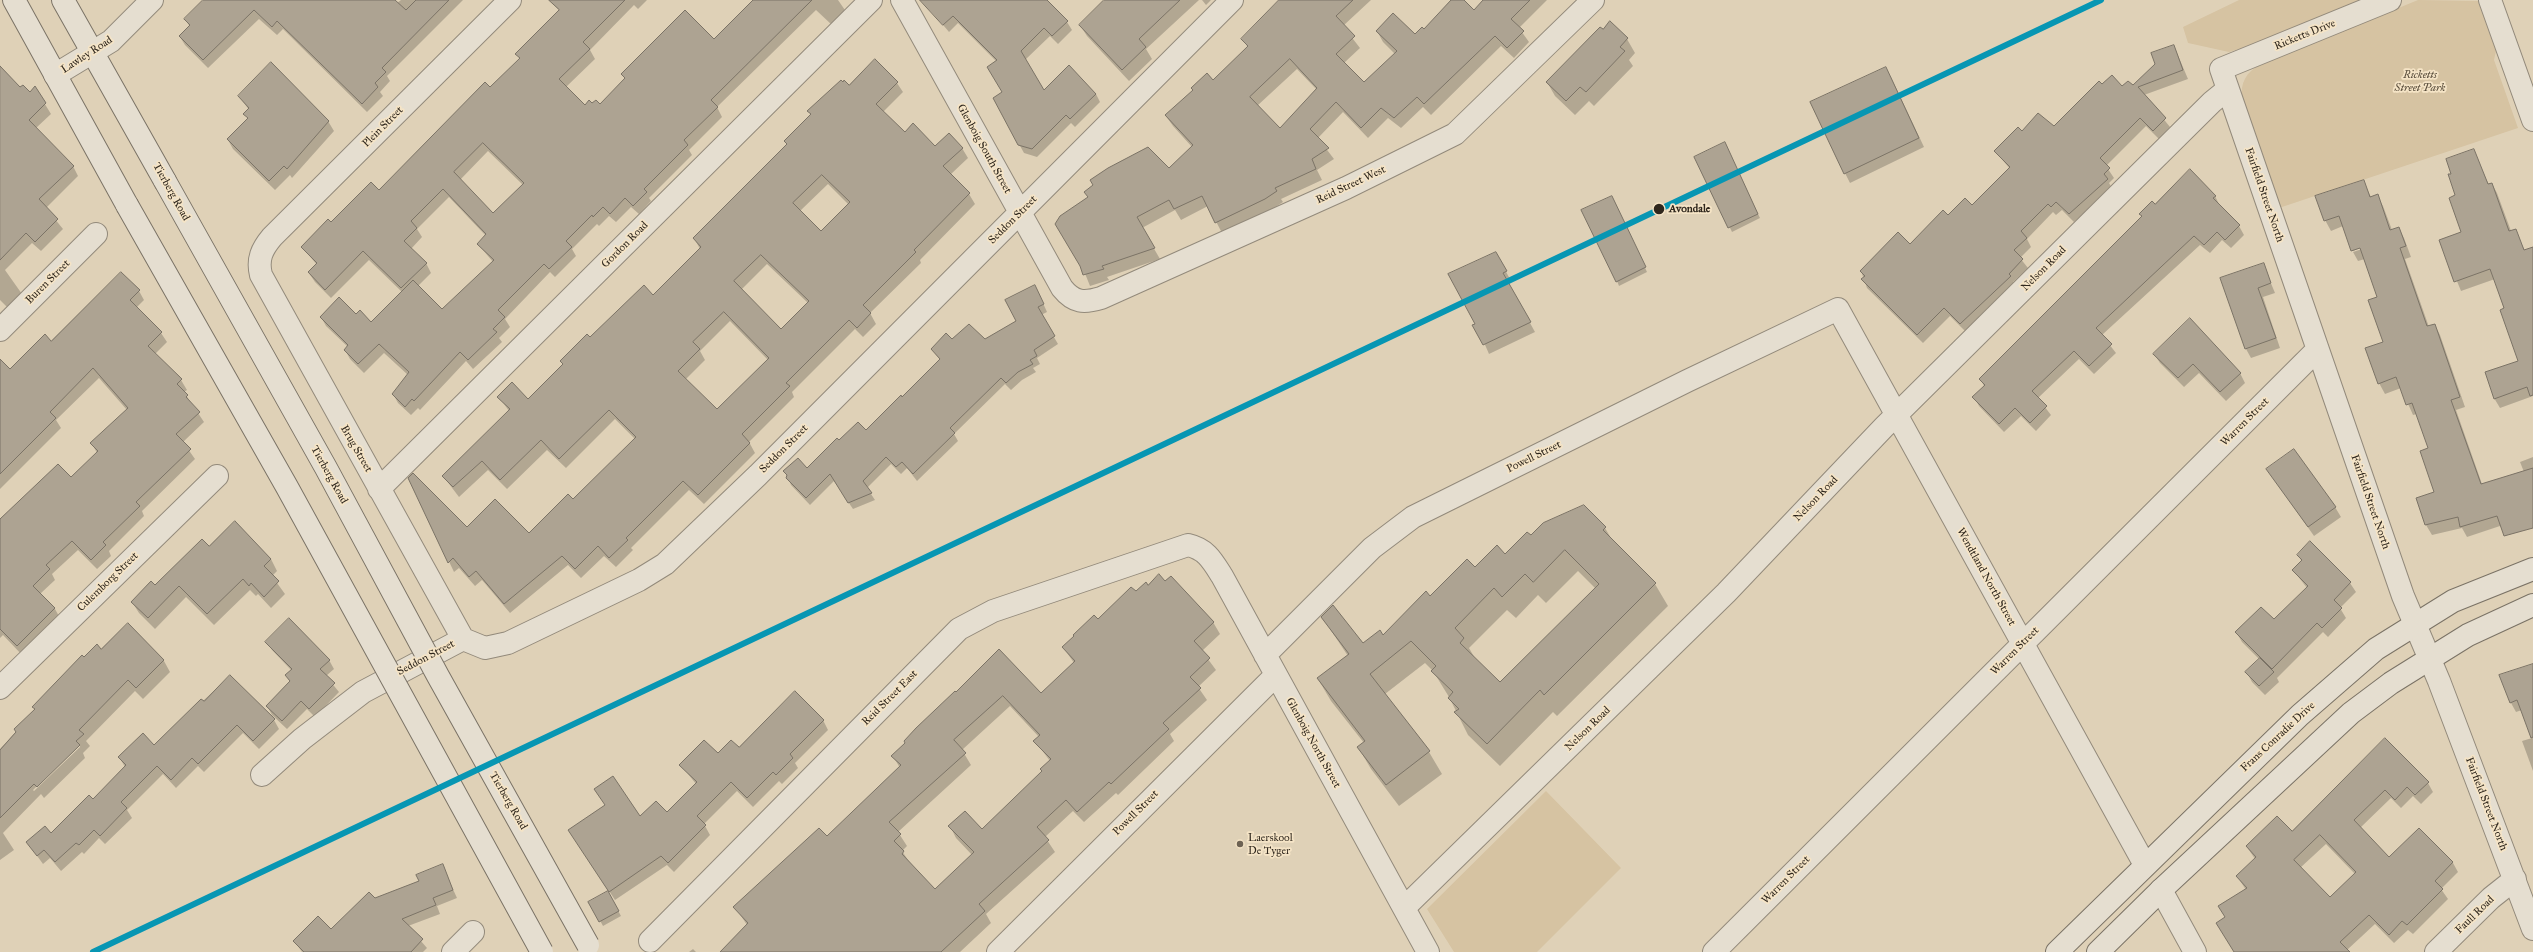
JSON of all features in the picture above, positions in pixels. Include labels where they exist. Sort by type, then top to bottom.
[{"type":"street","points":[[14,0],[287,487],[542,952]]},
{"type":"street","name":"Tierberg Road","points":[[63,0],[326,468],[438,676],[592,952]]},
{"type":"street","name":"Lawley Road","points":[[55,75],[111,41],[152,0]]},
{"type":"street","name":"Plein Street","points":[[260,256],[264,246],[272,237],[510,0]]},
{"type":"street","name":"Gordon Road","points":[[379,489],[871,0]]},
{"type":"street","name":"Glenboig South Street","points":[[902,0],[1020,213],[1069,296]]},
{"type":"street","name":"Seddon Street","points":[[262,776],[302,739],[363,692],[463,639],[485,648],[508,643],[639,580],[665,564],[758,475],[1232,0]]},
{"type":"street","name":"Reid Street West","points":[[1069,296],[1078,302],[1101,298],[1346,188],[1455,134],[1593,0]]},
{"type":"street","name":"Ricketts Drive","points":[[2224,79],[2390,0]]},
{"type":"street","points":[[2490,0],[2533,120]]},
{"type":"street","name":"Fairfield Street North","points":[[2224,79],[2317,350],[2414,624],[2430,658],[2533,929]]},
{"type":"street","name":"Nelson Road","points":[[1404,908],[1726,593],[1897,414],[2212,102],[2224,79]]},
{"type":"street","name":"Buren Street","points":[[0,330],[96,234]]},
{"type":"street","name":"Brug Street","points":[[260,256],[261,274],[463,639]]},
{"type":"street","name":"Wendtland North Street","points":[[1838,309],[2145,865]]},
{"type":"street","name":"Powell Street","points":[[1265,655],[1372,548],[1413,517],[1687,381],[1838,309]]},
{"type":"street","name":"Warren Street","points":[[1714,952],[2317,350]]},
{"type":"street","name":"Culemborg Street","points":[[0,688],[217,476]]},
{"type":"street","name":"Glenboig North Street","points":[[1188,545],[1200,548],[1210,556],[1428,952]]},
{"type":"street","name":"Reid Street East","points":[[650,941],[959,629],[993,611],[1188,545]]},
{"type":"street","name":"Frans Conradie Drive","points":[[2057,952],[2300,715],[2376,649],[2452,601],[2533,569]]},
{"type":"street","points":[[2098,952],[2160,890],[2351,713],[2430,658],[2468,635],[2533,605]]},
{"type":"street","name":"Powell Street","points":[[998,952],[1275,676]]},
{"type":"street","name":"Faull Road","points":[[2436,952],[2491,898],[2515,880]]},
{"type":"street","points":[[2160,890],[2195,952]]},
{"type":"street","points":[[454,952],[473,932]]},
{"type":"green space","points":[[2239,0],[2365,0],[2278,37],[2229,52],[2188,43],[2183,27]]},
{"type":"green space","name":"Ricketts Street Park","points":[[2418,0],[2478,1],[2496,51],[2494,60],[2518,128],[2279,208],[2242,99],[2242,88],[2245,79],[2251,71],[2260,65]]},
{"type":"green space","points":[[1546,791],[1621,868],[1537,952],[1454,952],[1427,909]]},
{"type":"building","points":[[203,0],[395,0],[406,10],[416,0],[449,0],[382,68],[386,72],[375,83],[378,87],[362,104],[277,21],[272,27],[254,10],[203,60],[179,36],[190,25],[184,19]]},
{"type":"building","points":[[549,0],[625,0],[583,42],[590,49],[559,79],[585,105],[589,100],[592,103],[596,100],[600,104],[625,78],[621,74],[685,10],[714,39],[753,0],[812,0],[711,100],[718,107],[684,140],[688,145],[644,189],[647,192],[633,206],[625,198],[610,214],[603,207],[593,217],[592,215],[566,241],[572,247],[549,269],[544,264],[498,310],[505,317],[493,329],[497,332],[468,360],[460,352],[414,401],[412,399],[405,407],[392,394],[409,372],[379,344],[358,364],[344,350],[348,345],[320,317],[339,297],[356,314],[360,310],[371,322],[413,280],[442,309],[494,260],[477,244],[486,234],[443,189],[411,221],[417,228],[404,241],[427,263],[401,288],[363,251],[325,290],[308,272],[317,263],[301,247],[328,219],[331,222],[371,182],[379,190],[485,82],[490,87],[520,58],[515,54],[559,10]],"holes":[[[483,143],[524,183],[493,213],[454,172]]]},
{"type":"building","points":[[920,0],[1047,0],[1068,21],[1052,36],[1044,28],[1021,51],[1044,90],[1069,65],[1096,94],[1070,119],[1066,115],[1032,149],[1018,145],[993,98],[1002,92],[987,67],[997,60],[953,16],[943,25]]},
{"type":"building","points":[[1104,0],[1180,0],[1139,39],[1146,47],[1122,70],[1079,25]]},
{"type":"building","points":[[1279,0],[1353,0],[1336,16],[1355,36],[1336,54],[1364,82],[1397,51],[1376,31],[1393,13],[1415,34],[1422,27],[1424,29],[1451,0],[1464,0],[1474,10],[1483,0],[1530,0],[1511,19],[1524,31],[1507,48],[1495,36],[1424,104],[1417,97],[1394,118],[1381,108],[1361,128],[1336,102],[1310,129],[1329,148],[1312,159],[1316,169],[1275,188],[1277,191],[1265,199],[1215,223],[1202,196],[1174,209],[1169,200],[1137,217],[1155,248],[1102,266],[1104,269],[1083,275],[1080,266],[1055,224],[1060,216],[1088,197],[1084,192],[1093,185],[1090,180],[1108,168],[1148,147],[1169,168],[1193,145],[1165,115],[1193,90],[1191,88],[1207,73],[1213,80],[1248,46],[1241,39]],"holes":[[[1290,59],[1317,88],[1280,128],[1250,97]]]},
{"type":"building","points":[[1610,21],[1628,38],[1620,47],[1625,51],[1586,92],[1580,87],[1566,101],[1546,82],[1600,27],[1603,29]]},
{"type":"building","points":[[2174,45],[2183,70],[2138,87],[2166,118],[2153,131],[2140,118],[2100,158],[2110,168],[2104,174],[2108,179],[2069,214],[2056,202],[2051,207],[2048,204],[2021,231],[2027,238],[2014,250],[2023,259],[2009,274],[2011,276],[1960,324],[1944,308],[1917,335],[1861,279],[1865,276],[1860,271],[1898,232],[1910,244],[1943,210],[1948,215],[1965,198],[1972,205],[2010,167],[1994,151],[2018,127],[2022,131],[2038,113],[2054,126],[2099,81],[2102,84],[2112,75],[2122,86],[2128,81],[2133,85],[2155,64],[2151,53]]},
{"type":"building","points":[[875,59],[898,82],[876,104],[905,132],[913,123],[935,146],[949,133],[963,148],[943,166],[970,193],[914,250],[916,252],[863,305],[871,313],[857,328],[849,320],[786,383],[790,386],[742,434],[750,443],[698,495],[683,481],[626,538],[628,540],[609,558],[598,546],[575,569],[562,556],[504,604],[476,571],[469,577],[453,558],[448,563],[408,478],[413,473],[467,527],[495,499],[529,533],[568,494],[573,499],[636,437],[609,410],[559,459],[541,440],[500,480],[482,461],[453,487],[442,476],[510,409],[497,397],[512,382],[528,399],[563,364],[560,361],[587,334],[590,337],[644,285],[653,295],[701,247],[693,238],[787,144],[784,141],[811,114],[807,111],[841,80],[843,82],[844,80],[849,85]],"holes":[[[822,175],[850,202],[821,231],[793,203]],[[761,255],[809,301],[781,329],[734,281]],[[724,312],[769,358],[717,409],[678,371],[700,349],[693,342]]]},
{"type":"building","points":[[271,62],[329,121],[287,169],[284,166],[269,181],[227,139],[248,118],[243,114],[249,108],[238,96]]},
{"type":"building","points":[[0,66],[20,87],[23,85],[30,92],[35,86],[46,103],[29,120],[74,166],[39,199],[58,219],[35,242],[26,233],[0,260]]},
{"type":"building","points":[[1886,67],[1919,138],[1844,174],[1810,102]]},
{"type":"building","points":[[1725,142],[1758,214],[1728,228],[1694,157]]},
{"type":"building","points":[[2474,149],[2488,184],[2492,183],[2509,231],[2516,229],[2524,250],[2533,247],[2533,395],[2530,396],[2527,387],[2494,399],[2485,372],[2518,361],[2500,310],[2504,308],[2490,269],[2454,282],[2439,240],[2461,232],[2449,198],[2455,195],[2448,174],[2451,174],[2446,159]]},
{"type":"building","points":[[2190,169],[2216,196],[2213,198],[2240,225],[2225,240],[2217,232],[2204,245],[2194,236],[2096,328],[2112,344],[2089,366],[2074,351],[2032,391],[2047,406],[2030,423],[2015,408],[1999,424],[1972,397],[1985,385],[1979,379],[2142,216],[2139,214],[2152,201],[2155,204]]},
{"type":"building","points":[[2364,180],[2370,197],[2378,194],[2390,230],[2399,227],[2406,246],[2400,248],[2427,326],[2435,324],[2460,397],[2451,400],[2481,484],[2533,468],[2533,528],[2504,536],[2497,516],[2460,527],[2458,517],[2425,525],[2416,498],[2434,492],[2420,451],[2428,448],[2412,403],[2406,405],[2396,377],[2378,384],[2365,348],[2383,342],[2368,300],[2377,297],[2360,248],[2351,251],[2339,216],[2324,221],[2315,196]]},
{"type":"building","points":[[1612,196],[1646,267],[1616,282],[1581,210]]},
{"type":"building","points":[[1496,252],[1507,271],[1503,273],[1531,322],[1483,345],[1472,325],[1475,324],[1448,274]]},
{"type":"building","points":[[2264,263],[2271,283],[2258,288],[2276,338],[2245,349],[2220,278]]},
{"type":"building","points":[[121,272],[140,290],[130,300],[162,332],[148,346],[182,379],[177,384],[188,395],[186,397],[200,412],[176,434],[191,449],[136,502],[140,506],[103,542],[106,545],[91,560],[72,541],[46,565],[50,569],[33,586],[55,608],[17,646],[0,629],[0,519],[58,464],[71,477],[98,451],[90,443],[128,408],[93,368],[50,412],[56,418],[0,474],[0,359],[10,369],[45,334],[51,341]]},
{"type":"building","points":[[1035,285],[1044,304],[1038,307],[1055,336],[1034,350],[1037,356],[1030,360],[1033,364],[1018,372],[1006,383],[1001,378],[950,428],[955,433],[913,474],[902,462],[896,467],[886,457],[863,481],[872,493],[848,503],[830,474],[806,498],[786,478],[787,475],[783,471],[798,458],[807,468],[837,438],[839,440],[858,422],[866,430],[940,359],[931,349],[946,333],[952,339],[969,324],[985,339],[1016,321],[1005,300]]},
{"type":"building","points":[[2190,318],[2241,373],[2220,392],[2193,364],[2178,378],[2153,354]]},
{"type":"building","points":[[2294,449],[2336,507],[2308,527],[2266,469]]},
{"type":"building","points":[[1584,505],[1606,527],[1603,530],[1656,583],[1544,695],[1540,690],[1487,744],[1454,712],[1459,709],[1448,698],[1453,692],[1431,671],[1436,666],[1411,641],[1370,674],[1430,751],[1386,785],[1357,747],[1365,741],[1317,678],[1349,654],[1321,617],[1333,605],[1363,643],[1380,630],[1383,635],[1426,591],[1430,596],[1467,559],[1475,567],[1497,545],[1505,554],[1527,532],[1531,535],[1543,523]],"holes":[[[1565,550],[1599,584],[1500,682],[1460,643],[1464,638],[1455,628],[1494,588],[1502,597],[1525,574],[1533,582]]]},
{"type":"building","points":[[235,521],[271,559],[264,566],[279,581],[264,597],[251,583],[249,586],[243,579],[207,614],[179,586],[148,618],[131,602],[151,581],[155,585],[202,539],[209,546]]},
{"type":"building","points":[[2310,541],[2351,582],[2334,600],[2342,608],[2322,628],[2317,623],[2272,669],[2235,632],[2261,607],[2274,619],[2308,586],[2292,570],[2302,560],[2297,555]]},
{"type":"building","points":[[1159,574],[1165,581],[1171,576],[1214,622],[1194,641],[1210,658],[1190,677],[1201,688],[1163,723],[1169,729],[1111,784],[1109,782],[1077,812],[1066,800],[1037,827],[1049,840],[979,904],[985,911],[941,952],[720,952],[748,923],[733,907],[819,828],[827,836],[901,765],[891,756],[905,743],[904,741],[916,728],[955,691],[956,692],[999,649],[1041,693],[1075,661],[1062,647],[1074,636],[1073,635],[1094,615],[1098,619],[1131,587],[1136,591],[1146,582],[1148,585]],"holes":[[[1003,696],[1040,735],[1033,741],[1051,759],[1040,769],[1042,771],[982,829],[965,811],[948,826],[974,852],[935,889],[902,854],[904,851],[894,841],[901,834],[889,822],[966,753],[954,740]]]},
{"type":"building","points":[[289,618],[330,660],[320,669],[335,683],[309,709],[301,701],[282,721],[266,706],[290,681],[285,675],[292,669],[265,642]]},
{"type":"building","points":[[128,623],[164,660],[136,688],[128,680],[79,730],[84,734],[76,741],[80,745],[37,787],[34,784],[0,818],[0,750],[16,732],[14,729],[35,709],[32,707],[82,655],[84,657],[97,644],[101,649]]},
{"type":"building","points":[[2260,658],[2274,672],[2259,686],[2245,672]]},
{"type":"building","points":[[2533,664],[2533,737],[2531,738],[2517,700],[2510,703],[2499,675]]},
{"type":"building","points":[[230,675],[275,719],[253,741],[237,725],[198,764],[192,758],[171,780],[157,766],[121,802],[127,808],[100,836],[94,830],[79,845],[76,843],[55,862],[44,850],[37,856],[26,842],[45,826],[51,833],[89,795],[93,799],[126,765],[118,757],[143,733],[154,745],[201,699],[204,701]]},
{"type":"building","points":[[795,691],[824,720],[790,754],[793,758],[776,775],[773,772],[747,798],[731,782],[697,816],[706,825],[668,863],[661,856],[609,892],[568,830],[605,805],[594,789],[613,776],[640,816],[656,801],[667,812],[697,782],[679,765],[704,740],[718,753],[731,740],[739,747]]},
{"type":"building","points":[[2385,738],[2429,782],[2415,795],[2407,787],[2395,800],[2385,790],[2354,820],[2389,857],[2419,828],[2453,862],[2435,881],[2443,889],[2407,925],[2402,921],[2389,935],[2369,915],[2340,942],[2350,952],[2234,952],[2216,923],[2225,917],[2218,906],[2247,888],[2236,876],[2256,857],[2246,846],[2277,816],[2292,831]],"holes":[[[2320,835],[2356,872],[2330,897],[2294,860]]]},
{"type":"building","points":[[443,864],[453,890],[433,898],[436,905],[402,919],[423,939],[411,952],[304,952],[293,941],[318,916],[331,929],[369,892],[375,898],[419,881],[416,875]]},
{"type":"building","points":[[608,891],[619,911],[599,922],[588,902]]},
{"type":"transit line","points":[[93,952],[2101,0]]},
{"type":"place","name":"Avondale","points":[[1659,209]]},
{"type":"place","name":"Laerskool De Tyger","points":[[1240,844]]}]
